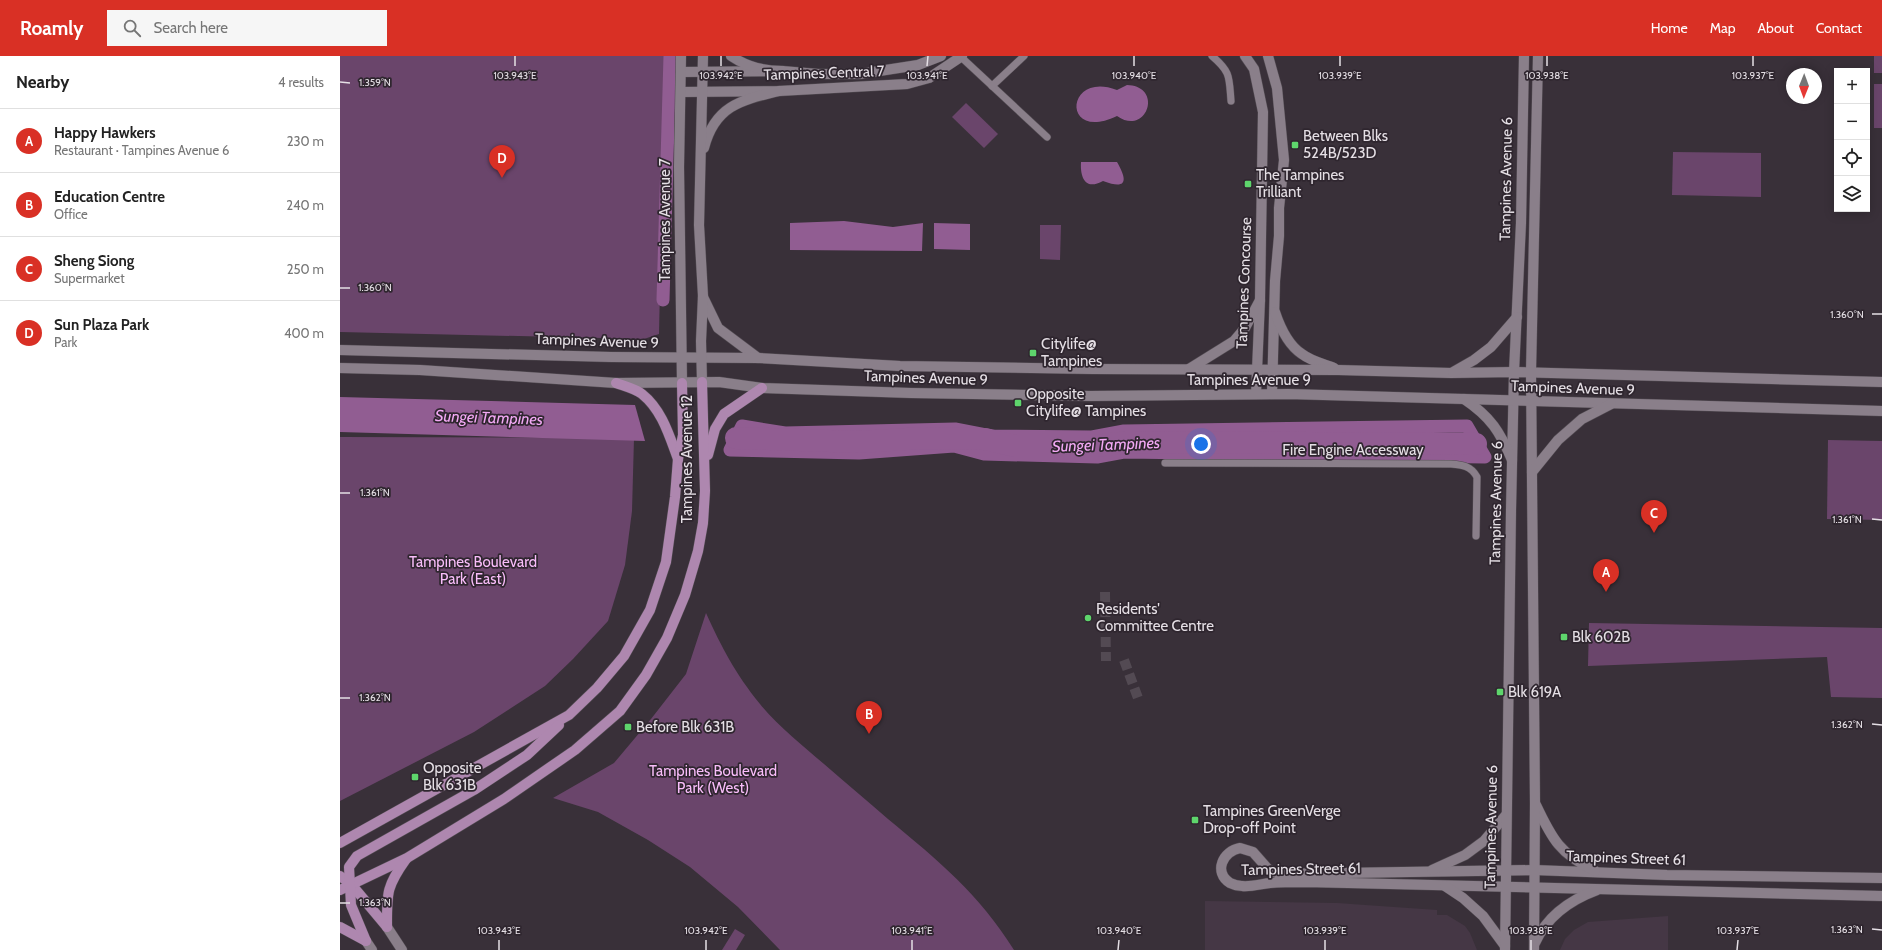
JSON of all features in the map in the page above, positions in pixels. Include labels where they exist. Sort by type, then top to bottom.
[{"type":"main road","name":"Tampines Avenue 12","points":[[340,890],[407,858],[504,799],[562,758],[620,711],[646,675],[667,638],[684,595],[698,550],[703,523],[705,462],[702,382]]},
{"type":"main road","name":"Tampines Avenue 9","points":[[616,383],[641,393],[655,406],[666,426],[678,458]]},
{"type":"main road","name":"Tampines Avenue 12","points":[[340,843],[569,715],[597,688],[624,656],[650,610],[666,562],[675,497],[678,458],[683,435],[682,383]]},
{"type":"main road","points":[[705,462],[715,429],[724,414],[762,388]]},
{"type":"main road","points":[[366,941],[351,905],[349,867],[357,856],[474,790],[527,755],[569,715]]},
{"type":"main road","points":[[387,927],[388,888],[394,875],[407,858]]},
{"type":"main road","points":[[340,876],[351,884],[387,927]]},
{"type":"main road","points":[[340,927],[366,941]]},
{"type":"street","name":"Tampines Avenue 7","points":[[681,56],[679,167],[680,358],[682,383]]},
{"type":"street","points":[[702,382],[701,358],[703,296],[700,225],[703,56]]},
{"type":"street","points":[[732,56],[755,68],[782,71]]},
{"type":"street","name":"Tampines Central 7","points":[[681,72],[782,71],[818,74],[860,74],[918,65],[941,56]]},
{"type":"street","name":"Tampines Central 7","points":[[681,92],[779,91],[907,84],[929,78],[962,56]]},
{"type":"street","name":"Tampines Concourse","points":[[1245,56],[1254,68],[1263,112],[1260,300],[1256,394]]},
{"type":"street","name":"Tampines Concourse","points":[[1268,56],[1277,88],[1284,160],[1279,208],[1272,394]]},
{"type":"street","name":"Tampines Avenue 6","points":[[1505,948],[1504,888],[1512,460],[1516,317],[1521,223],[1524,56]]},
{"type":"street","name":"Tampines Avenue 6","points":[[1534,949],[1535,803],[1531,372],[1538,56]]},
{"type":"street","points":[[701,159],[706,142],[713,127],[728,108],[748,98],[779,91]]},
{"type":"street","points":[[703,296],[718,328],[758,358]]},
{"type":"street","points":[[1189,370],[1234,341],[1245,328],[1260,300]]},
{"type":"street","points":[[1274,312],[1281,328],[1302,355],[1338,370]]},
{"type":"street","points":[[1451,373],[1474,360],[1491,347],[1516,317]]},
{"type":"street","name":"Tampines Avenue 9","points":[[340,350],[680,358],[758,358],[900,366],[1189,370],[1338,370],[1451,373],[1531,372],[1882,382]]},
{"type":"street","name":"Tampines Avenue 9","points":[[340,368],[420,370],[616,383],[719,382],[762,388],[911,393],[1090,396],[1272,394],[1463,398],[1514,401],[1882,412]]},
{"type":"street","points":[[1463,398],[1482,411],[1491,421],[1498,430],[1512,460]]},
{"type":"street","points":[[1532,472],[1558,440],[1582,418],[1612,404]]},
{"type":"street","points":[[1535,803],[1547,828],[1564,851],[1580,864],[1595,871]]},
{"type":"street","points":[[1432,870],[1465,856],[1484,842],[1506,815]]},
{"type":"street","name":"Tampines Street 61","points":[[1882,878],[1667,875],[1595,871],[1534,870],[1432,870],[1279,874],[1268,869],[1253,852],[1240,848],[1228,853],[1218,862],[1225,878],[1237,886],[1298,882],[1882,896]]},
{"type":"street","points":[[1445,886],[1463,898],[1483,916],[1505,948]]},
{"type":"street","points":[[1534,949],[1540,932],[1551,918],[1578,897],[1597,890]]},
{"type":"street","points":[[387,927],[402,950]]},
{"type":"street","points":[[366,941],[372,950]]},
{"type":"lane","points":[[962,56],[1047,137]]},
{"type":"lane","points":[[992,86],[1024,56]]},
{"type":"lane","points":[[1212,56],[1224,66],[1228,74],[1231,100]]},
{"type":"lane","name":"Fire Engine Accessway","points":[[1165,463],[1463,465],[1473,471],[1477,477],[1476,536]]},
{"type":"shaded area","points":[[1205,901],[1337,903],[1437,910],[1437,915],[1447,915],[1465,926],[1470,933],[1477,950],[1205,950]]},
{"type":"shaded area","points":[[1668,916],[1668,950],[1560,950],[1565,939],[1574,930],[1588,922]]},
{"type":"green space","points":[[340,56],[665,56],[659,334],[644,339],[340,332]]},
{"type":"green space","points":[[1874,56],[1882,56],[1882,73],[1874,73]]},
{"type":"green space","points":[[1874,84],[1882,84],[1882,128],[1874,128]]},
{"type":"green space","points":[[966,103],[998,134],[984,148],[952,117]]},
{"type":"green space","points":[[1673,152],[1761,153],[1761,197],[1672,195]]},
{"type":"green space","points":[[1040,225],[1061,225],[1060,260],[1040,259]]},
{"type":"green space","name":"Tampines Boulevard Park (East)","points":[[340,437],[634,438],[632,511],[625,565],[608,621],[573,659],[545,686],[474,732],[340,801]]},
{"type":"green space","points":[[1828,440],[1882,441],[1882,520],[1827,519]]},
{"type":"green space","name":"Tampines Boulevard Park (West)","points":[[706,613],[736,671],[751,693],[767,712],[782,728],[957,879],[987,912],[1014,950],[780,950],[738,907],[690,867],[648,840],[598,812],[553,798],[614,763],[651,719],[686,674]]},
{"type":"green space","points":[[1589,623],[1882,628],[1882,698],[1831,697],[1827,657],[1588,666]]},
{"type":"green space","points":[[735,929],[745,935],[736,950],[722,950]]},
{"type":"water","points":[[1127,85],[1138,87],[1145,93],[1148,101],[1147,109],[1143,116],[1136,120],[1128,121],[1117,116],[1099,122],[1086,121],[1079,114],[1076,106],[1079,97],[1087,89],[1100,86],[1117,90]]},
{"type":"water","points":[[1081,162],[1117,162],[1123,174],[1123,182],[1121,184],[1111,184],[1103,181],[1097,184],[1088,183],[1085,181],[1081,173]]},
{"type":"water","points":[[844,221],[893,227],[923,223],[922,251],[790,250],[790,223]]},
{"type":"water","points":[[934,223],[970,224],[970,250],[934,249]]},
{"type":"water","points":[[340,397],[635,405],[645,441],[340,432]]},
{"type":"waterway","points":[[663,300],[670,56]]},
{"type":"waterway","points":[[742,426],[785,433],[955,429],[991,436],[1092,437],[1124,431],[1467,426],[1485,457],[1124,452],[1097,457],[984,454],[954,446],[859,453],[730,450],[742,426]]},
{"type":"waterway","name":"Sungei Tampines","points":[[736,438],[859,442],[922,438],[985,439],[1015,446],[1096,446],[1127,442],[1476,444]]},
{"type":"tunnel","points":[[1105,592],[1106,661]]},
{"type":"tunnel","points":[[1124,660],[1138,698]]},
{"type":"place","name":"Between Blks 524B/523D","points":[[1295,145]]},
{"type":"place","name":"Sun Plaza Park","points":[[502,178]]},
{"type":"place","name":"The Tampines Trilliant","points":[[1248,184]]},
{"type":"place","name":"Citylife@ Tampines","points":[[1033,353]]},
{"type":"place","name":"Opposite Citylife@ Tampines","points":[[1018,403]]},
{"type":"place","name":"Sheng Siong","points":[[1654,533]]},
{"type":"place","name":"Happy Hawkers","points":[[1606,592]]},
{"type":"place","name":"Residents' Committee Centre","points":[[1088,618]]},
{"type":"place","name":"Blk 602B","points":[[1564,637]]},
{"type":"place","name":"Blk 619A","points":[[1500,692]]},
{"type":"place","name":"Before Blk 631B","points":[[628,727]]},
{"type":"place","name":"Education Centre","points":[[869,734]]},
{"type":"place","name":"Opposite Blk 631B","points":[[415,777]]},
{"type":"place","name":"Tampines GreenVerge Drop-off Point","points":[[1195,820]]}]
